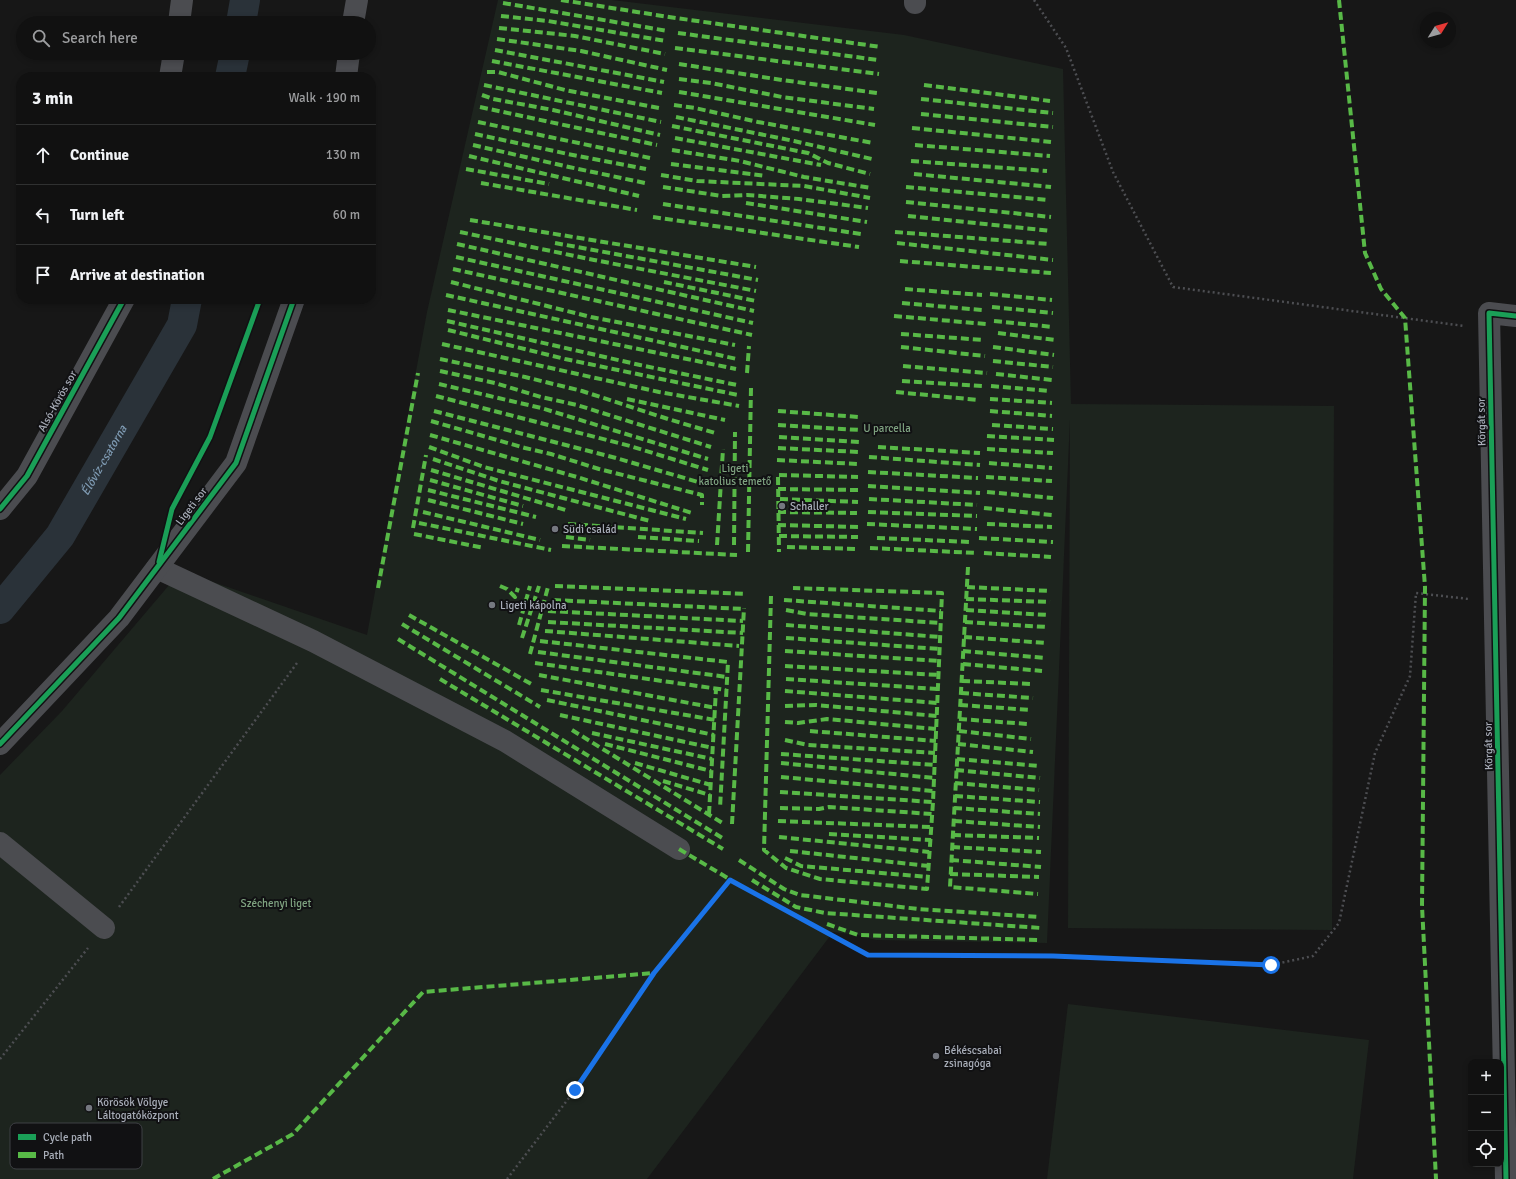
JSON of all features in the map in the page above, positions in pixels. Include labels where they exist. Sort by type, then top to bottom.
[{"type":"street","points":[[180,16],[182,0]]},
{"type":"street","points":[[354,16],[356,0]]},
{"type":"street","points":[[171,72],[173,60]]},
{"type":"street","points":[[347,72],[348,60]]},
{"type":"street","name":"Alsó-Körös sor","points":[[0,509],[27,476],[121,304]]},
{"type":"street","name":"Ligeti sor","points":[[0,744],[119,618],[236,463],[292,304]]},
{"type":"street","points":[[1489,321],[1516,316]]},
{"type":"street","name":"Körgát sor","points":[[1489,321],[1506,1179]]},
{"type":"street","points":[[157,568],[313,641],[505,741],[678,849]]},
{"type":"street","points":[[0,843],[104,928]]},
{"type":"path","points":[[1034,0],[1066,48],[1113,172],[1173,287],[1489,321]]},
{"type":"path","points":[[507,1179],[575,1090],[654,973],[730,880],[868,955],[1053,956],[1271,965],[1313,956],[1339,923],[1375,753],[1410,676],[1416,593],[1495,602]]},
{"type":"path","points":[[0,1059],[104,928],[313,641]]},
{"type":"green space","points":[[498,0],[612,0],[904,35],[1063,69],[1071,404],[1334,406],[1332,930],[1068,928],[1070,419],[1047,943],[876,940],[858,935],[833,932],[647,1179],[0,1179],[0,775],[62,711],[181,571],[367,635],[427,312]]},
{"type":"green space","points":[[1068,1004],[1369,1040],[1353,1179],[1047,1179]]},
{"type":"waterway","name":"Élővíz-csatorna","points":[[242,16],[245,0]]},
{"type":"waterway","name":"Élővíz-csatorna","points":[[231,72],[234,60]]},
{"type":"waterway","name":"Élővíz-csatorna","points":[[0,609],[60,536],[182,325],[186,304]]},
{"type":"marked path","points":[[561,0],[881,47]]},
{"type":"marked path","points":[[1339,0],[1365,253],[1381,289],[1405,318],[1425,587],[1422,906],[1436,1179]]},
{"type":"marked path","points":[[503,3],[668,31]]},
{"type":"marked path","points":[[501,16],[548,21],[666,41]]},
{"type":"marked path","points":[[499,28],[575,36],[665,54]]},
{"type":"marked path","points":[[678,33],[878,60]]},
{"type":"marked path","points":[[497,39],[581,51],[667,70]]},
{"type":"marked path","points":[[675,48],[879,74]]},
{"type":"marked path","points":[[495,50],[664,82]]},
{"type":"marked path","points":[[492,61],[662,93]]},
{"type":"marked path","points":[[679,64],[877,93]]},
{"type":"marked path","points":[[487,72],[498,72],[565,90],[659,108]]},
{"type":"marked path","points":[[679,79],[711,83],[782,97],[874,109]]},
{"type":"marked path","points":[[484,85],[661,122]]},
{"type":"marked path","points":[[924,85],[1050,101]]},
{"type":"marked path","points":[[679,92],[875,125]]},
{"type":"marked path","points":[[482,95],[493,99],[553,110],[660,135]]},
{"type":"marked path","points":[[921,99],[1053,113]]},
{"type":"marked path","points":[[674,105],[873,143]]},
{"type":"marked path","points":[[480,107],[657,145]]},
{"type":"marked path","points":[[921,114],[1053,127]]},
{"type":"marked path","points":[[676,117],[794,141],[872,159]]},
{"type":"marked path","points":[[478,122],[650,158]]},
{"type":"marked path","points":[[672,126],[808,153],[828,163],[870,174]]},
{"type":"marked path","points":[[912,128],[1051,142]]},
{"type":"marked path","points":[[475,134],[646,169]]},
{"type":"marked path","points":[[675,138],[821,165]]},
{"type":"marked path","points":[[473,145],[645,183]]},
{"type":"marked path","points":[[915,145],[1050,156]]},
{"type":"marked path","points":[[672,150],[740,161],[804,177],[871,188]]},
{"type":"marked path","points":[[469,156],[639,196]]},
{"type":"marked path","points":[[911,161],[1047,171]]},
{"type":"marked path","points":[[671,164],[766,176]]},
{"type":"marked path","points":[[466,169],[549,184]]},
{"type":"marked path","points":[[914,174],[1051,187]]},
{"type":"marked path","points":[[661,175],[697,181],[804,186],[870,198]]},
{"type":"marked path","points":[[481,183],[637,210]]},
{"type":"marked path","points":[[663,187],[722,196],[747,195],[799,199],[868,208]]},
{"type":"marked path","points":[[906,187],[1048,200]]},
{"type":"marked path","points":[[906,202],[1051,217]]},
{"type":"marked path","points":[[746,203],[867,222]]},
{"type":"marked path","points":[[663,204],[861,234]]},
{"type":"marked path","points":[[908,216],[1051,231]]},
{"type":"marked path","points":[[653,217],[859,247]]},
{"type":"marked path","points":[[470,220],[756,267]]},
{"type":"marked path","points":[[460,232],[594,260],[756,291]]},
{"type":"marked path","points":[[895,232],[1049,244]]},
{"type":"marked path","points":[[555,243],[758,280]]},
{"type":"marked path","points":[[897,243],[1053,260]]},
{"type":"marked path","points":[[457,244],[754,311]]},
{"type":"marked path","points":[[456,257],[753,323]]},
{"type":"marked path","points":[[900,261],[1051,273]]},
{"type":"marked path","points":[[453,269],[752,335]]},
{"type":"marked path","points":[[451,282],[591,317],[735,345]]},
{"type":"marked path","points":[[664,282],[756,301]]},
{"type":"marked path","points":[[905,289],[982,295]]},
{"type":"marked path","points":[[990,294],[1052,300]]},
{"type":"marked path","points":[[446,295],[737,359]]},
{"type":"marked path","points":[[902,303],[982,310]]},
{"type":"marked path","points":[[992,307],[1053,313]]},
{"type":"marked path","points":[[448,310],[736,369]]},
{"type":"marked path","points":[[894,316],[986,324]]},
{"type":"marked path","points":[[447,321],[640,365],[737,385]]},
{"type":"marked path","points":[[994,321],[1053,327]]},
{"type":"marked path","points":[[448,330],[565,359],[738,395]]},
{"type":"marked path","points":[[998,333],[1055,340]]},
{"type":"marked path","points":[[901,334],[984,340]]},
{"type":"marked path","points":[[442,344],[659,392],[739,406]]},
{"type":"marked path","points":[[747,373],[749,346]]},
{"type":"marked path","points":[[901,347],[985,356]]},
{"type":"marked path","points":[[993,347],[1054,355]]},
{"type":"marked path","points":[[440,359],[582,391],[715,433]]},
{"type":"marked path","points":[[993,361],[1053,367]]},
{"type":"marked path","points":[[903,366],[987,373]]},
{"type":"marked path","points":[[440,371],[495,383],[541,397],[577,405],[711,447]]},
{"type":"marked path","points":[[378,588],[418,373]]},
{"type":"marked path","points":[[996,374],[1052,380]]},
{"type":"marked path","points":[[902,381],[982,386]]},
{"type":"marked path","points":[[439,384],[541,408],[708,459]]},
{"type":"marked path","points":[[991,386],[1050,391]]},
{"type":"marked path","points":[[748,552],[751,388]]},
{"type":"marked path","points":[[896,392],[978,400]]},
{"type":"marked path","points":[[436,396],[630,446],[708,470]]},
{"type":"marked path","points":[[627,399],[725,420]]},
{"type":"marked path","points":[[990,399],[1052,403]]},
{"type":"marked path","points":[[434,411],[616,458],[705,484]]},
{"type":"marked path","points":[[778,411],[859,417]]},
{"type":"marked path","points":[[990,411],[1052,416]]},
{"type":"marked path","points":[[431,421],[551,454],[599,469],[702,495],[702,505]]},
{"type":"marked path","points":[[778,425],[860,430]]},
{"type":"marked path","points":[[992,425],[1053,429]]},
{"type":"marked path","points":[[734,545],[735,432]]},
{"type":"marked path","points":[[430,435],[577,477],[692,513]]},
{"type":"marked path","points":[[987,436],[1054,440]]},
{"type":"marked path","points":[[779,437],[859,442]]},
{"type":"marked path","points":[[429,447],[484,467],[686,519]]},
{"type":"marked path","points":[[878,447],[980,453]]},
{"type":"marked path","points":[[778,448],[860,452]]},
{"type":"marked path","points":[[717,545],[723,449]]},
{"type":"marked path","points":[[987,449],[1053,453]]},
{"type":"marked path","points":[[413,528],[426,455]]},
{"type":"marked path","points":[[869,457],[980,465]]},
{"type":"marked path","points":[[433,459],[499,481],[650,521]]},
{"type":"marked path","points":[[777,460],[858,464]]},
{"type":"marked path","points":[[989,463],[1052,468]]},
{"type":"marked path","points":[[431,470],[569,511]]},
{"type":"marked path","points":[[868,472],[978,478]]},
{"type":"marked path","points":[[779,475],[858,477]]},
{"type":"marked path","points":[[778,477],[779,552]]},
{"type":"marked path","points":[[986,477],[1052,481]]},
{"type":"marked path","points":[[430,480],[523,506]]},
{"type":"marked path","points":[[868,486],[980,493]]},
{"type":"marked path","points":[[778,489],[858,490]]},
{"type":"marked path","points":[[428,490],[536,517]]},
{"type":"marked path","points":[[987,492],[1053,498]]},
{"type":"marked path","points":[[780,499],[858,502]]},
{"type":"marked path","points":[[869,499],[977,505]]},
{"type":"marked path","points":[[428,500],[523,524]]},
{"type":"marked path","points":[[984,508],[1052,515]]},
{"type":"marked path","points":[[423,512],[540,540]]},
{"type":"marked path","points":[[778,512],[857,513]]},
{"type":"marked path","points":[[868,512],[977,516]]},
{"type":"marked path","points":[[419,523],[551,550]]},
{"type":"marked path","points":[[568,524],[703,533]]},
{"type":"marked path","points":[[867,524],[977,529]]},
{"type":"marked path","points":[[987,524],[1052,527]]},
{"type":"marked path","points":[[778,525],[860,527]]},
{"type":"marked path","points":[[414,534],[484,548]]},
{"type":"marked path","points":[[779,536],[858,537]]},
{"type":"marked path","points":[[566,537],[590,540]]},
{"type":"marked path","points":[[638,537],[699,541]]},
{"type":"marked path","points":[[877,538],[971,542]]},
{"type":"marked path","points":[[979,538],[1053,542]]},
{"type":"marked path","points":[[562,546],[737,555]]},
{"type":"marked path","points":[[787,547],[858,549]]},
{"type":"marked path","points":[[870,548],[977,553]]},
{"type":"marked path","points":[[984,553],[1051,557]]},
{"type":"marked path","points":[[968,567],[950,887],[1038,894]]},
{"type":"marked path","points":[[500,586],[507,589],[515,597],[518,588]]},
{"type":"marked path","points":[[519,625],[530,586]]},
{"type":"marked path","points":[[522,638],[539,586]]},
{"type":"marked path","points":[[555,586],[746,594]]},
{"type":"marked path","points":[[530,654],[548,587]]},
{"type":"marked path","points":[[967,587],[1050,591]]},
{"type":"marked path","points":[[771,596],[764,850],[786,868],[820,879],[927,889],[933,802],[942,593],[793,588]]},
{"type":"marked path","points":[[966,599],[1050,602]]},
{"type":"marked path","points":[[553,600],[744,609]]},
{"type":"marked path","points":[[784,600],[941,611]]},
{"type":"marked path","points":[[732,824],[744,608]]},
{"type":"marked path","points":[[786,610],[807,614],[941,623]]},
{"type":"marked path","points":[[966,610],[1048,615]]},
{"type":"marked path","points":[[548,611],[743,621]]},
{"type":"marked path","points":[[409,615],[533,685]]},
{"type":"marked path","points":[[548,622],[743,633]]},
{"type":"marked path","points":[[965,622],[1047,627]]},
{"type":"marked path","points":[[402,624],[540,707]]},
{"type":"marked path","points":[[786,625],[940,637]]},
{"type":"marked path","points":[[545,631],[739,646]]},
{"type":"marked path","points":[[964,637],[1046,643]]},
{"type":"marked path","points":[[786,638],[940,649]]},
{"type":"marked path","points":[[398,639],[724,839]]},
{"type":"marked path","points":[[540,641],[728,662],[720,808]]},
{"type":"marked path","points":[[785,651],[939,661]]},
{"type":"marked path","points":[[963,651],[1046,658]]},
{"type":"marked path","points":[[538,652],[727,677]]},
{"type":"marked path","points":[[535,663],[726,690]]},
{"type":"marked path","points":[[963,664],[1042,671]]},
{"type":"marked path","points":[[785,666],[939,675]]},
{"type":"marked path","points":[[539,675],[716,708]]},
{"type":"marked path","points":[[440,679],[723,849]]},
{"type":"marked path","points":[[786,679],[938,689]]},
{"type":"marked path","points":[[962,681],[1032,684]]},
{"type":"marked path","points":[[709,814],[716,689]]},
{"type":"marked path","points":[[541,690],[715,720]]},
{"type":"marked path","points":[[785,691],[938,703]]},
{"type":"marked path","points":[[961,693],[1033,698]]},
{"type":"marked path","points":[[547,700],[714,735]]},
{"type":"marked path","points":[[785,706],[816,705],[937,716]]},
{"type":"marked path","points":[[960,705],[1031,710]]},
{"type":"marked path","points":[[560,715],[713,748]]},
{"type":"marked path","points":[[785,722],[798,723],[827,719],[936,729]]},
{"type":"marked path","points":[[959,719],[1028,724]]},
{"type":"marked path","points":[[572,730],[724,824]]},
{"type":"marked path","points":[[810,731],[936,741]]},
{"type":"marked path","points":[[959,731],[1031,739]]},
{"type":"marked path","points":[[592,733],[712,759]]},
{"type":"marked path","points":[[785,740],[808,745],[935,753]]},
{"type":"marked path","points":[[605,744],[711,771]]},
{"type":"marked path","points":[[958,744],[1033,752]]},
{"type":"marked path","points":[[781,754],[935,765]]},
{"type":"marked path","points":[[957,759],[1039,766]]},
{"type":"marked path","points":[[635,763],[711,785]]},
{"type":"marked path","points":[[781,763],[934,778]]},
{"type":"marked path","points":[[956,770],[1040,778]]},
{"type":"marked path","points":[[781,777],[933,791]]},
{"type":"marked path","points":[[663,781],[710,795]]},
{"type":"marked path","points":[[955,783],[1039,790]]},
{"type":"marked path","points":[[780,792],[933,802]]},
{"type":"marked path","points":[[955,796],[1040,802]]},
{"type":"marked path","points":[[780,808],[819,809],[829,807],[932,814]]},
{"type":"marked path","points":[[954,808],[1040,814]]},
{"type":"marked path","points":[[778,821],[931,827]]},
{"type":"marked path","points":[[954,821],[1040,827]]},
{"type":"marked path","points":[[829,834],[931,840]]},
{"type":"marked path","points":[[953,835],[1039,838]]},
{"type":"marked path","points":[[779,837],[929,852]]},
{"type":"marked path","points":[[952,847],[1041,852]]},
{"type":"marked path","points":[[679,849],[731,880]]},
{"type":"marked path","points":[[790,851],[929,866]]},
{"type":"marked path","points":[[785,858],[801,866],[928,877]]},
{"type":"marked path","points":[[739,860],[784,889],[800,895],[918,909],[1040,917]]},
{"type":"marked path","points":[[951,860],[1041,867]]},
{"type":"marked path","points":[[950,874],[1039,877]]},
{"type":"marked path","points":[[752,880],[796,907],[825,913],[1041,928]]},
{"type":"marked path","points":[[827,924],[858,935],[1040,940]]},
{"type":"marked path","points":[[213,1179],[293,1134],[423,992],[654,973]]},
{"type":"cycle path","points":[[0,509],[27,476],[121,304]]},
{"type":"cycle path","points":[[159,562],[172,509],[210,437],[258,304]]},
{"type":"cycle path","points":[[0,744],[119,618],[236,463],[292,304]]},
{"type":"cycle path","points":[[1506,1179],[1489,313],[1516,316]]},
{"type":"place","name":"Schaller","points":[[782,506]]},
{"type":"place","name":"Südi család","points":[[555,529]]},
{"type":"place","name":"Ligeti kápolna","points":[[492,605]]},
{"type":"place","name":"Békéscsabai zsinagóga","points":[[936,1056]]},
{"type":"place","name":"Körösök Völgye Láltogatóközpont","points":[[89,1108]]},
{"type":"route","points":[[575,1090],[654,973],[730,880],[868,955],[1053,956],[1271,965]]},
{"type":"park label","name":"U parcella","points":[[887,428]]},
{"type":"park label","name":"Ligeti katolius temető","points":[[735,474]]},
{"type":"park label","name":"Széchenyi liget","points":[[276,903]]}]
